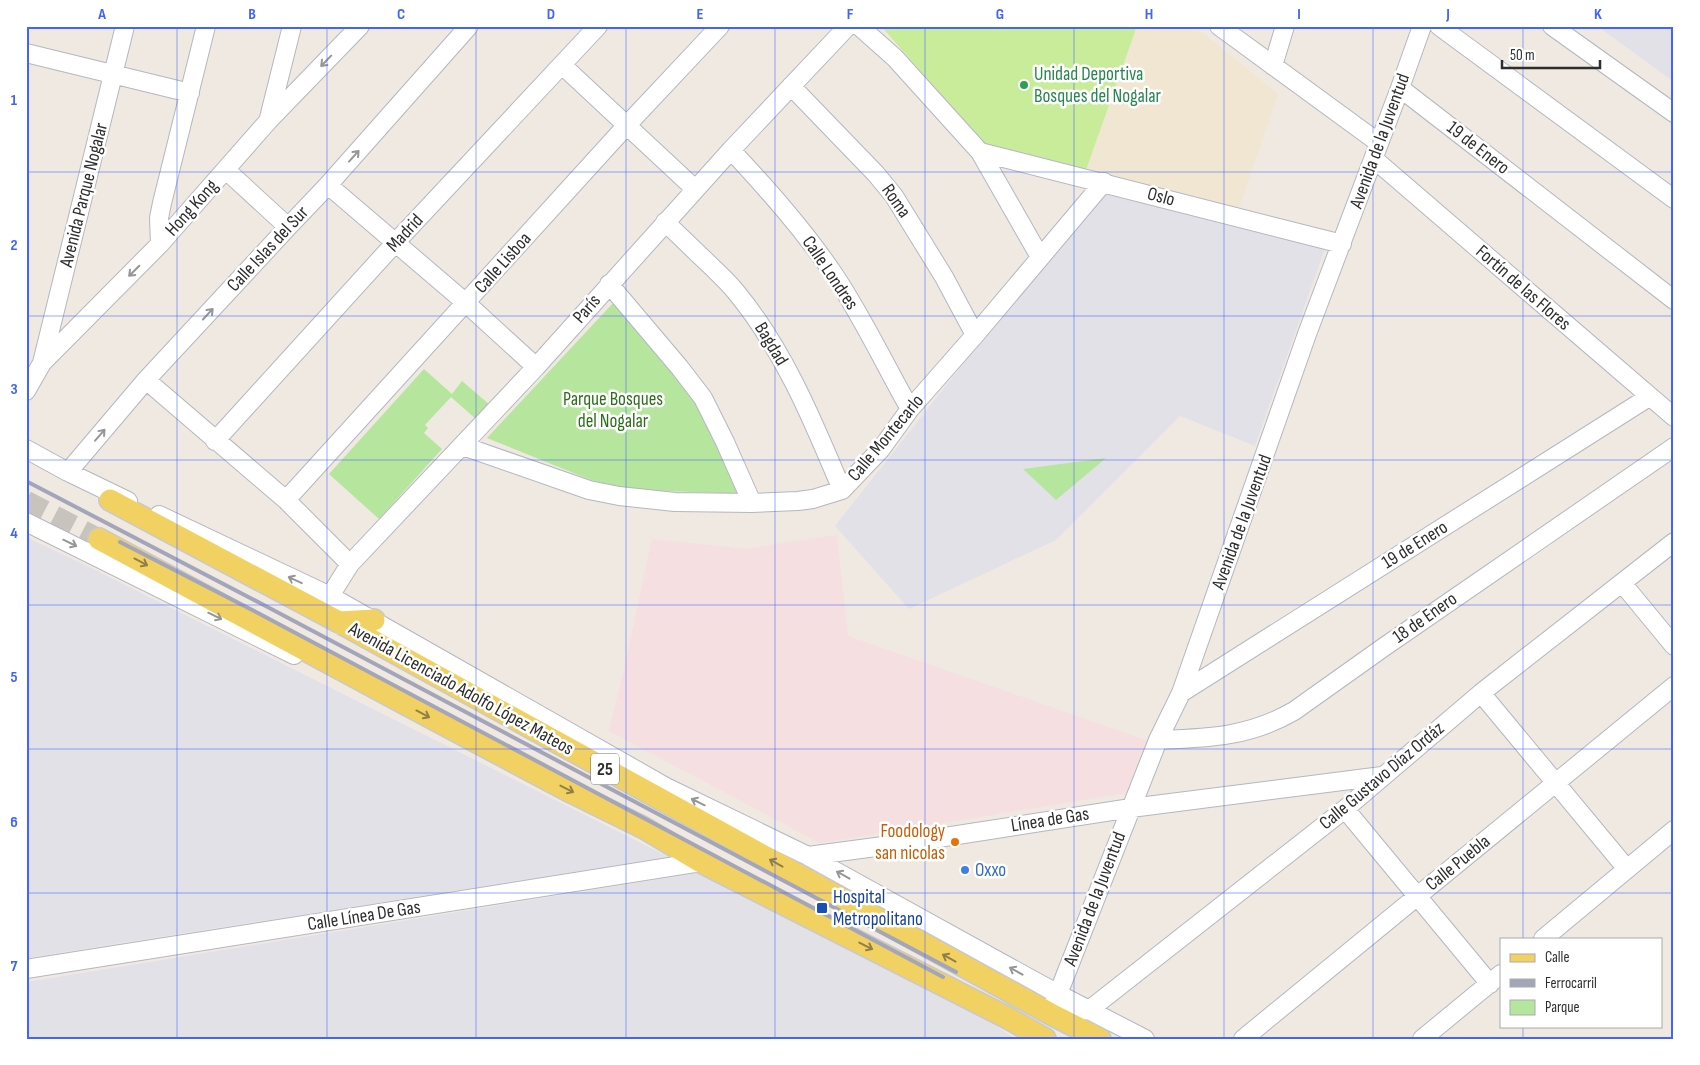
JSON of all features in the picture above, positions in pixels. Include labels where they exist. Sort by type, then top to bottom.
[{"type":"main road","name":"Avenida Licenciado Adolfo López Mateos","points":[[110,500],[1054,1004],[1100,1039]]},
{"type":"main road","name":"Avenida Licenciado Adolfo López Mateos","points":[[98,539],[565,789],[644,828],[701,862],[1006,1017],[1045,1039]]},
{"type":"main road","points":[[339,622],[374,620]]},
{"type":"main road","points":[[403,638],[406,659]]},
{"type":"street","name":"Avenida Parque Nogalar","points":[[42,363],[125,26]]},
{"type":"street","points":[[160,244],[159,218],[162,202],[206,26]]},
{"type":"street","points":[[269,120],[292,26]]},
{"type":"street","name":"Hong Kong","points":[[26,391],[42,363],[160,244],[269,120],[360,26]]},
{"type":"street","name":"Calle Islas del Sur","points":[[68,472],[146,380],[328,185],[469,26]]},
{"type":"street","name":"Madrid","points":[[215,441],[395,243],[598,26]]},
{"type":"street","name":"Calle Lisboa","points":[[286,500],[720,26]]},
{"type":"street","name":"París","points":[[330,596],[350,564],[463,446],[731,150],[848,26]]},
{"type":"street","points":[[859,26],[895,58],[980,152],[1040,257]]},
{"type":"street","name":"Fortín de las Flores","points":[[1219,26],[1273,66],[1376,151],[1674,418]]},
{"type":"street","points":[[1273,66],[1285,26]]},
{"type":"street","name":"Avenida de la Juventud","points":[[1054,1004],[1158,740],[1181,692],[1308,334],[1422,26]]},
{"type":"street","points":[[1439,26],[1674,199]]},
{"type":"street","points":[[1552,26],[1674,113]]},
{"type":"street","points":[[26,53],[190,93]]},
{"type":"street","points":[[562,64],[695,190]]},
{"type":"street","name":"Roma","points":[[791,86],[876,174],[894,196],[944,276],[975,335]]},
{"type":"street","name":"19 de Enero","points":[[1400,88],[1674,300]]},
{"type":"street","name":"Calle Londres","points":[[731,150],[786,210],[835,277],[863,322],[910,409]]},
{"type":"street","name":"Oslo","points":[[980,152],[1342,244]]},
{"type":"street","points":[[226,170],[288,227]]},
{"type":"street","name":"Calle Montecarlo","points":[[463,446],[589,490],[619,496],[675,502],[752,503],[812,499],[842,490],[881,449],[910,409],[1104,182]]},
{"type":"street","points":[[328,185],[466,303],[536,367]]},
{"type":"street","name":"Bagdad","points":[[665,222],[736,290],[776,349],[812,420],[842,490]]},
{"type":"street","points":[[609,284],[703,398],[752,503]]},
{"type":"street","points":[[146,380],[286,500],[350,564]]},
{"type":"street","name":"19 de Enero","points":[[1181,692],[1649,397]]},
{"type":"street","name":"18 de Enero","points":[[1158,740],[1208,738],[1241,733],[1280,719],[1302,706],[1384,647],[1674,447]]},
{"type":"street","points":[[26,449],[68,472],[330,596],[666,787],[808,856],[1054,1004],[1089,1010],[1145,1039]]},
{"type":"street","points":[[26,522],[370,693],[381,698],[398,700]]},
{"type":"street","name":"Calle Gustavo Díaz Ordáz","points":[[1089,1010],[1345,808],[1481,693],[1674,542]]},
{"type":"street","points":[[1622,583],[1674,646]]},
{"type":"street","name":"Calle Puebla","points":[[1242,1039],[1674,686]]},
{"type":"street","points":[[1481,693],[1627,869]]},
{"type":"street","name":"Línea de Gas","points":[[808,856],[906,843],[1131,808],[1382,776]]},
{"type":"street","points":[[1345,808],[1417,896],[1496,979],[1422,1039]]},
{"type":"street","points":[[1544,938],[1674,830]]},
{"type":"street","name":"Calle Línea De Gas","points":[[26,970],[701,862]]},
{"type":"shaded area","points":[[1137,26],[1194,26],[1278,94],[1238,211],[1086,170]]},
{"type":"shaded area","points":[[1598,26],[1674,26],[1674,82],[1600,28]]},
{"type":"shaded area","points":[[1102,188],[1326,246],[1255,446],[1180,416],[1056,540],[909,609],[835,526]]},
{"type":"shaded area","points":[[837,535],[848,636],[1148,741],[1127,793],[820,843],[609,731],[652,539],[746,549]]},
{"type":"shaded area","points":[[26,537],[85,565],[669,857],[26,958]]},
{"type":"shaded area","points":[[697,873],[989,1021],[1014,1038],[26,1039],[26,982]]},
{"type":"green space","name":"Unidad Deportiva Bosques del Nogalar","points":[[881,26],[1137,26],[1086,170],[983,143]]},
{"type":"green space","name":"Parque Bosques del Nogalar","points":[[614,302],[689,385],[744,494],[613,489],[487,438]]},
{"type":"green space","points":[[424,369],[452,394],[462,381],[490,405],[477,420],[451,397],[425,425],[428,428],[424,433],[442,449],[379,519],[329,474]]},
{"type":"green space","points":[[1106,458],[1056,500],[1023,469]]},
{"type":"tunnel","points":[[26,501],[99,539]]},
{"type":"railway","points":[[26,481],[956,972]]},
{"type":"railway","points":[[120,542],[256,612],[943,977]]},
{"type":"place","name":"Unidad Deportiva Bosques del Nogalar","points":[[1024,85]]},
{"type":"place","name":"Foodology san nicolas","points":[[955,842]]},
{"type":"place","name":"Oxxo","points":[[965,870]]},
{"type":"place","name":"Hospital Metropolitano","points":[[822,908]]}]
